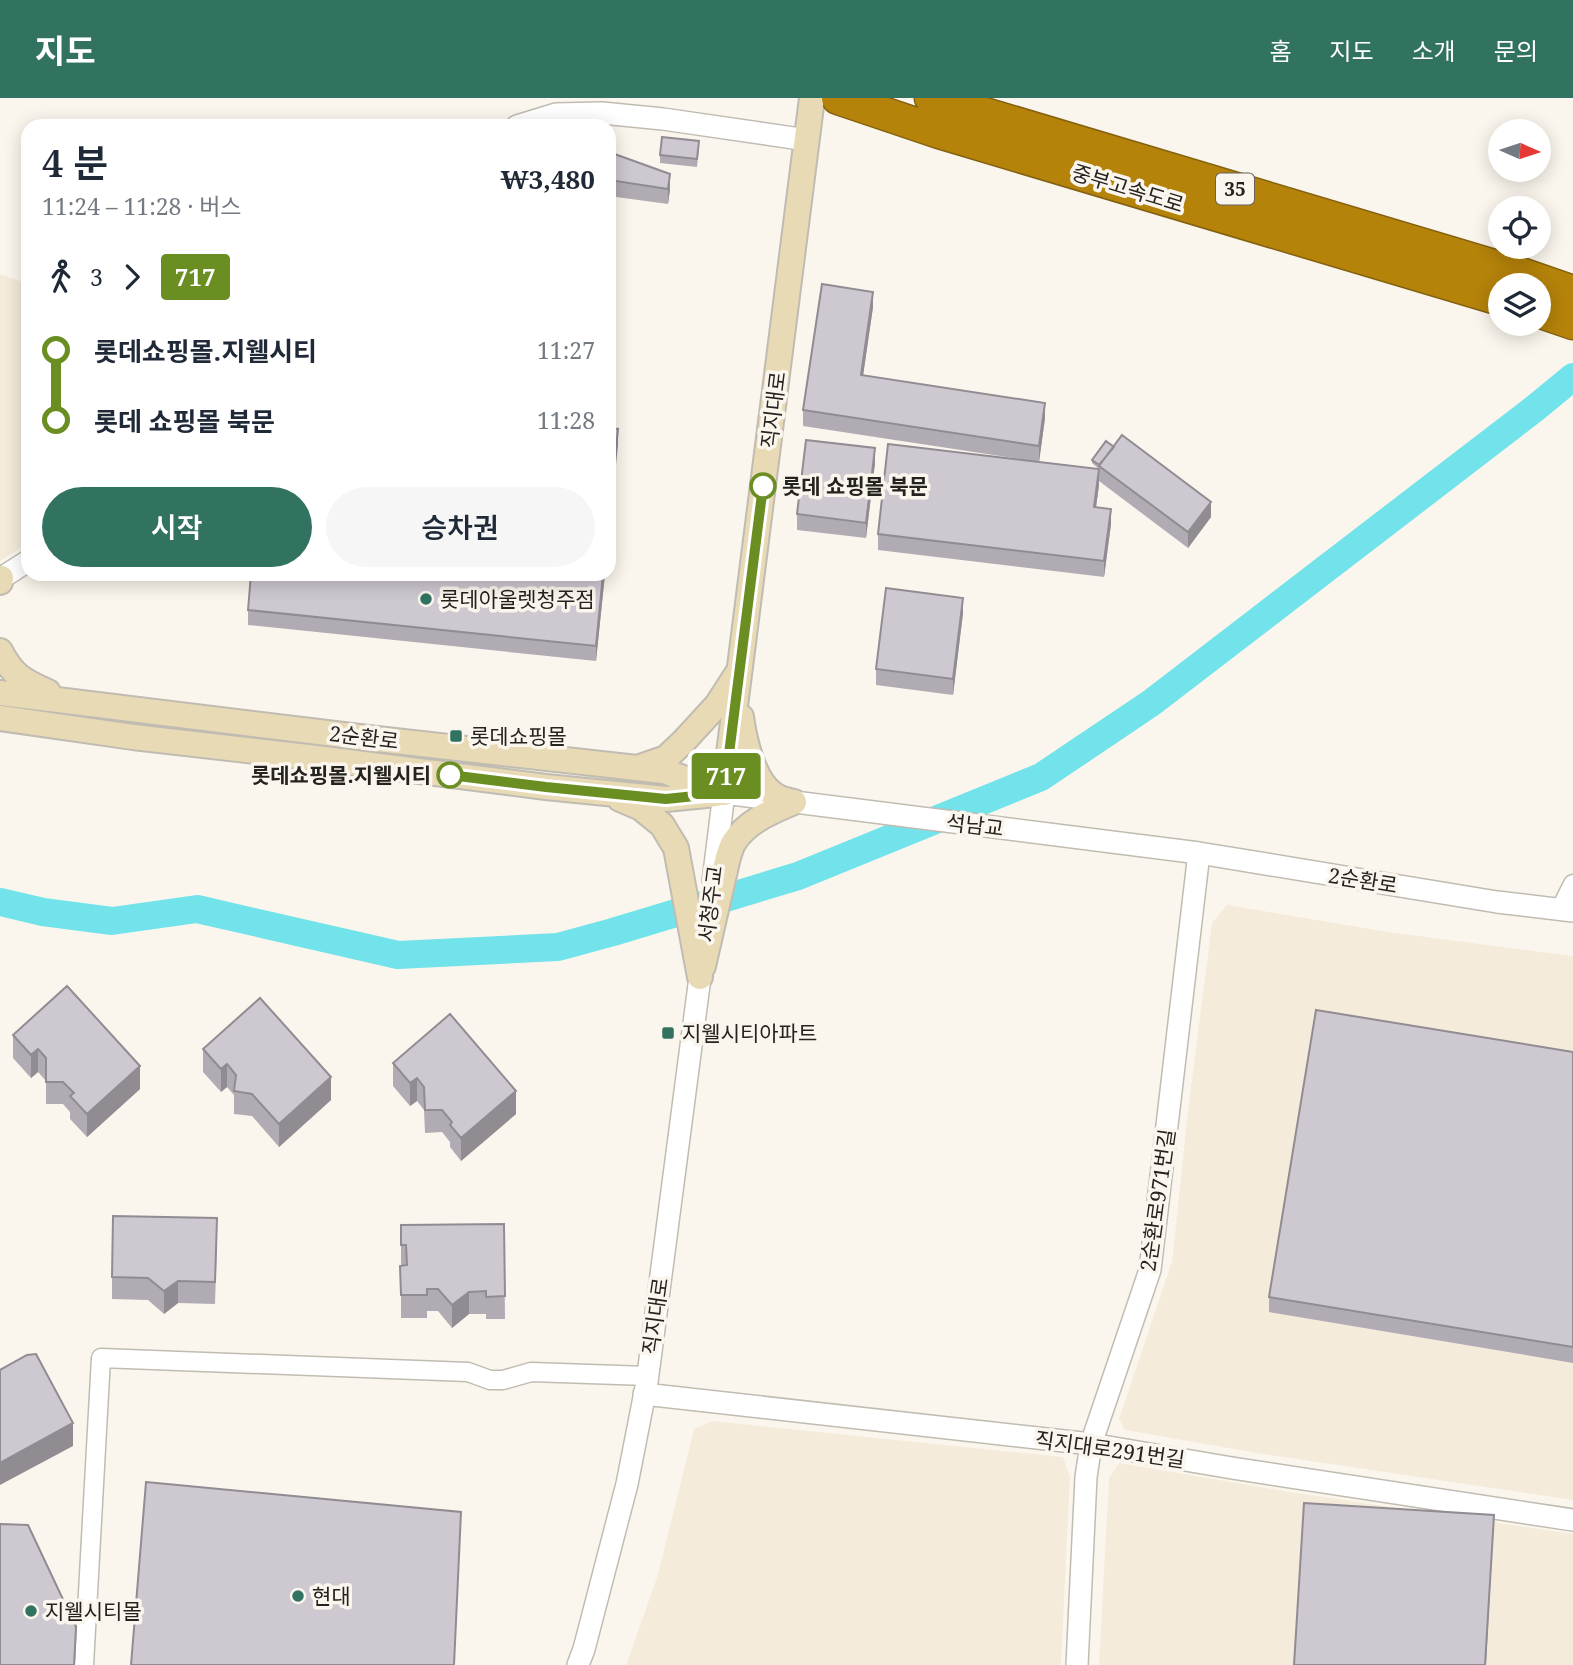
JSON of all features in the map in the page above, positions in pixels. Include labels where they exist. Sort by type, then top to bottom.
[{"type":"highway","name":"중부고속도로","points":[[838,98],[939,111],[1524,275],[1573,292]]},
{"type":"highway","name":"중부고속도로","points":[[939,111],[1488,295]]},
{"type":"highway","points":[[1551,315],[1573,323]]},
{"type":"main road","name":"직지대로","points":[[724,793],[812,98]]},
{"type":"main road","points":[[0,651],[9,668],[26,682],[67,701]]},
{"type":"main road","points":[[637,768],[666,758],[683,742],[717,705],[740,670]]},
{"type":"main road","points":[[740,670],[742,726],[754,767],[767,789],[782,799],[796,803]]},
{"type":"main road","name":"2순환로","points":[[0,693],[664,771],[724,793]]},
{"type":"main road","name":"2순환로","points":[[0,718],[133,737],[606,793],[666,799],[724,793]]},
{"type":"main road","points":[[0,735],[27,732],[133,737]]},
{"type":"main road","points":[[606,793],[641,808],[662,824],[676,848],[691,930],[702,966]]},
{"type":"main road","points":[[702,966],[722,852],[746,828],[773,810],[796,803]]},
{"type":"street","points":[[540,119],[556,114],[602,113],[807,140]]},
{"type":"street","points":[[0,579],[21,566]]},
{"type":"street","name":"2순환로","points":[[724,793],[796,803]]},
{"type":"street","name":"직지대로","points":[[722,852],[724,793]]},
{"type":"street","name":"석남교","points":[[796,803],[1153,848]]},
{"type":"street","name":"2순환로","points":[[1153,848],[1199,853],[1470,898],[1567,910]]},
{"type":"street","name":"2순환로971번길","points":[[1077,1665],[1086,1477],[1091,1444],[1150,1270],[1199,853]]},
{"type":"street","points":[[1567,910],[1573,884]]},
{"type":"street","name":"직지대로","points":[[579,1660],[627,1484],[646,1385],[702,966]]},
{"type":"street","points":[[84,1665],[101,1358],[468,1371],[490,1380],[503,1380],[531,1372],[646,1385]]},
{"type":"street","name":"직지대로291번길","points":[[646,1385],[1091,1444],[1573,1520]]},
{"type":"shaded area","points":[[0,274],[21,282],[21,548],[0,561]]},
{"type":"shaded area","points":[[1227,905],[1388,932],[1573,956],[1573,1500],[1263,1454],[1125,1430],[1119,1419],[1172,1262],[1212,923]]},
{"type":"shaded area","points":[[712,1421],[1063,1457],[1070,1477],[1061,1665],[626,1665],[658,1575],[694,1429]]},
{"type":"shaded area","points":[[1119,1463],[1283,1491],[1573,1534],[1573,1665],[1099,1665],[1109,1478]]},
{"type":"building","points":[[662,137],[699,141],[697,159],[660,155]]},
{"type":"building","points":[[616,155],[670,174],[668,189],[616,181]]},
{"type":"building","points":[[822,284],[873,292],[861,375],[1045,403],[1039,446],[803,410]]},
{"type":"building","points":[[1122,435],[1211,502],[1188,532],[1099,466]]},
{"type":"building","points":[[806,440],[875,448],[866,523],[797,514]]},
{"type":"building","points":[[1106,441],[1114,447],[1099,465],[1092,460]]},
{"type":"building","points":[[888,444],[1099,469],[1094,507],[1111,509],[1104,561],[878,534]]},
{"type":"building","name":"롯데아울렛청주점","points":[[250,581],[602,581],[596,646],[248,610]]},
{"type":"building","points":[[886,588],[963,598],[953,679],[876,669]]},
{"type":"building","points":[[67,986],[140,1066],[87,1114],[70,1096],[74,1093],[63,1082],[46,1082],[46,1058],[38,1049],[31,1055],[13,1035]]},
{"type":"building","points":[[260,998],[331,1077],[279,1124],[252,1094],[234,1091],[236,1075],[227,1064],[221,1069],[203,1049]]},
{"type":"building","points":[[1316,1010],[1573,1052],[1573,1347],[1269,1297]]},
{"type":"building","points":[[450,1014],[516,1091],[461,1138],[442,1110],[425,1110],[424,1087],[417,1078],[410,1083],[393,1063]]},
{"type":"building","points":[[113,1216],[217,1218],[215,1282],[178,1281],[164,1291],[148,1278],[112,1277]]},
{"type":"building","points":[[504,1224],[505,1296],[486,1297],[486,1291],[469,1292],[452,1305],[438,1289],[427,1289],[427,1295],[401,1295],[400,1266],[407,1265],[406,1245],[401,1245],[401,1225]]},
{"type":"building","points":[[36,1354],[73,1423],[0,1463],[0,1370],[27,1355]]},
{"type":"building","name":"현대","points":[[146,1482],[461,1512],[454,1665],[131,1665]]},
{"type":"building","points":[[1304,1503],[1494,1515],[1485,1665],[1294,1665]]},
{"type":"building","name":"지웰시티몰","points":[[0,1524],[28,1525],[76,1627],[74,1665],[0,1665]]},
{"type":"waterway","points":[[0,902],[43,912],[112,921],[197,909],[398,955],[558,947],[798,876],[1041,777],[1151,703],[1573,377]]},
{"type":"bus line","name":"717","points":[[450,775],[666,799],[724,793],[763,486]]},
{"type":"place","name":"롯데 쇼핑몰 북문","points":[[763,486]]},
{"type":"place","name":"롯데아울렛청주점","points":[[426,599]]},
{"type":"place","name":"롯데쇼핑몰","points":[[456,736]]},
{"type":"place","name":"롯데쇼핑몰.지웰시티","points":[[450,775]]},
{"type":"place","name":"지웰시티아파트","points":[[668,1033]]},
{"type":"place","name":"현대","points":[[298,1596]]},
{"type":"place","name":"지웰시티몰","points":[[31,1611]]}]
